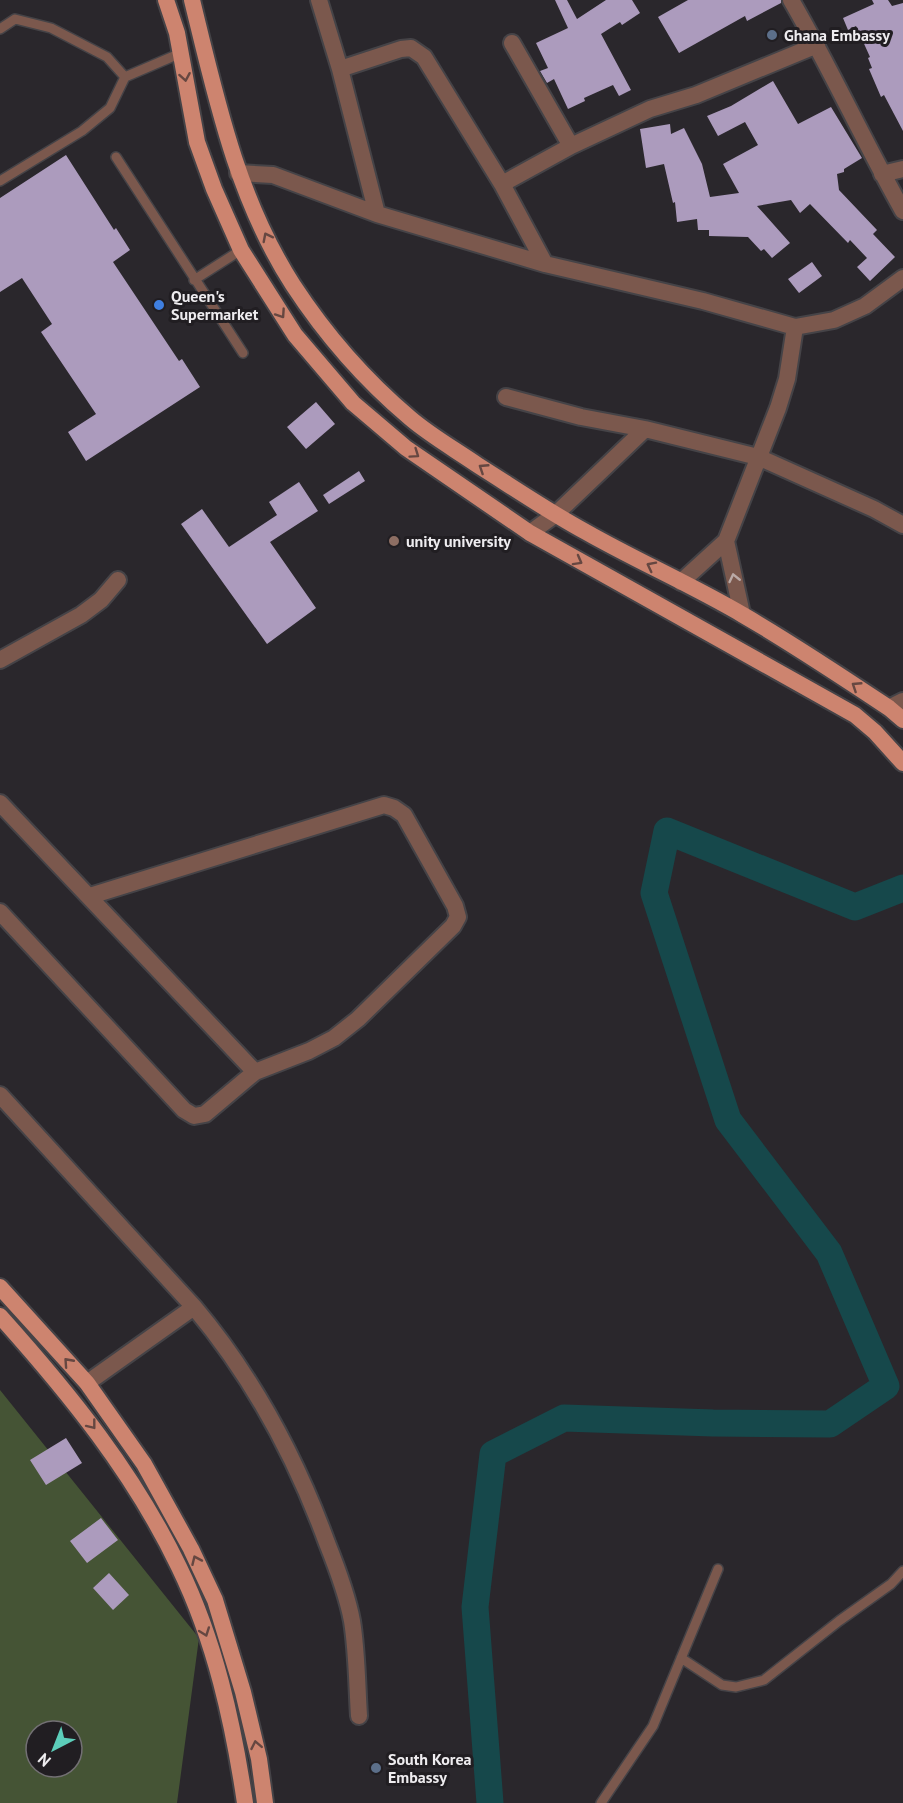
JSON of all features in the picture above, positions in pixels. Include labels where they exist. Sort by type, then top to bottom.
[{"type":"main road","points":[[166,0],[177,33],[197,142],[214,189],[241,250],[295,335],[353,404],[406,448],[530,533],[855,715],[881,738],[903,763]]},
{"type":"main road","points":[[192,0],[227,140],[238,173],[267,236],[292,284],[345,355],[376,387],[411,419],[556,514],[742,614],[896,704],[903,720]]},
{"type":"main road","points":[[0,1287],[87,1383],[144,1464],[191,1548],[215,1600],[243,1692],[255,1740],[265,1803]]},
{"type":"main road","points":[[0,1316],[52,1374],[108,1447],[145,1506],[179,1568],[202,1625],[226,1697],[245,1803]]},
{"type":"main road","points":[[226,1697],[243,1692]]},
{"type":"street","points":[[319,0],[340,69],[377,214]]},
{"type":"street","points":[[791,0],[817,45],[903,211]]},
{"type":"street","points":[[512,43],[571,146]]},
{"type":"street","points":[[502,184],[571,146],[650,109],[696,95],[817,45]]},
{"type":"street","points":[[340,69],[401,49],[411,48],[424,57],[502,184],[545,264]]},
{"type":"street","points":[[882,174],[903,169]]},
{"type":"street","points":[[238,173],[273,176],[377,214],[545,264],[703,301],[795,327],[834,320],[865,306],[903,278]]},
{"type":"street","points":[[681,582],[726,541],[778,408],[787,379],[795,327]]},
{"type":"street","points":[[506,397],[581,417],[645,429],[758,457],[874,509],[903,525]]},
{"type":"street","points":[[530,533],[556,514],[645,429]]},
{"type":"street","points":[[726,541],[742,614]]},
{"type":"street","points":[[0,660],[81,615],[101,600],[118,580]]},
{"type":"street","points":[[0,803],[255,1072]]},
{"type":"street","points":[[0,912],[184,1110],[194,1116],[205,1114],[255,1072],[309,1051],[334,1038],[358,1019],[453,926],[458,917],[455,906],[404,815],[384,805],[90,896]]},
{"type":"street","points":[[0,1095],[194,1307],[244,1372],[280,1437],[318,1518],[342,1582],[352,1618],[359,1716]]},
{"type":"street","points":[[87,1383],[194,1307]]},
{"type":"lane","points":[[0,29],[15,19],[51,28],[107,57],[125,77]]},
{"type":"lane","points":[[0,181],[82,131],[110,108],[125,77],[181,53]]},
{"type":"lane","points":[[116,157],[243,353]]},
{"type":"lane","points":[[194,280],[241,250]]},
{"type":"lane","points":[[601,1803],[653,1726],[718,1569]]},
{"type":"lane","points":[[681,1658],[722,1685],[736,1687],[764,1680],[839,1621],[891,1584],[903,1571]]},
{"type":"green space","points":[[0,1390],[199,1638],[177,1803],[0,1803]]},
{"type":"building","points":[[555,0],[567,0],[577,19],[606,0],[632,0],[640,13],[622,25],[620,22],[601,34],[631,90],[619,96],[613,85],[584,98],[585,101],[568,109],[554,79],[547,83],[540,71],[548,68],[536,43],[568,28]]},
{"type":"building","points":[[688,0],[781,0],[781,3],[747,21],[745,16],[679,53],[658,17]]},
{"type":"building","points":[[872,0],[888,0],[892,6],[903,3],[903,131],[884,95],[881,97],[869,69],[872,68],[868,58],[870,57],[856,26],[848,30],[843,18],[874,4]]},
{"type":"building","points":[[773,81],[798,124],[831,107],[862,158],[844,169],[844,172],[837,174],[839,190],[877,230],[873,234],[895,257],[870,281],[857,267],[867,258],[850,240],[848,243],[810,204],[800,213],[791,200],[757,206],[790,243],[772,258],[764,249],[761,251],[748,237],[709,236],[709,230],[698,230],[697,219],[677,222],[675,202],[673,203],[664,164],[646,168],[640,129],[670,124],[671,134],[684,128],[702,164],[710,197],[739,193],[723,164],[758,145],[745,122],[718,136],[707,116],[731,106]]},
{"type":"building","points":[[66,155],[114,230],[116,228],[130,250],[113,262],[179,361],[182,359],[200,387],[86,461],[68,432],[96,414],[41,332],[52,324],[22,278],[0,292],[0,198]]},
{"type":"building","points":[[812,262],[822,276],[799,293],[788,279]]},
{"type":"building","points":[[316,402],[335,424],[306,449],[287,427]]},
{"type":"building","points":[[359,471],[365,481],[329,504],[323,495]]},
{"type":"building","points":[[299,482],[318,511],[270,542],[316,608],[267,644],[181,524],[202,509],[229,547],[277,515],[269,502]]},
{"type":"building","points":[[66,1438],[82,1463],[46,1485],[30,1460]]},
{"type":"building","points":[[101,1518],[118,1540],[87,1563],[70,1541]]},
{"type":"building","points":[[109,1573],[129,1595],[113,1610],[93,1588]]},
{"type":"waterway","points":[[490,1803],[475,1607],[493,1454],[564,1418],[830,1424],[886,1386],[829,1253],[728,1120],[654,893],[667,831],[855,907],[903,888]]},
{"type":"place","name":"Ghana Embassy","points":[[772,35]]},
{"type":"place","name":"Queen's Supermarket","points":[[159,305]]},
{"type":"place","name":"unity university","points":[[394,541]]},
{"type":"place","name":"South Korea Embassy","points":[[376,1768]]}]
